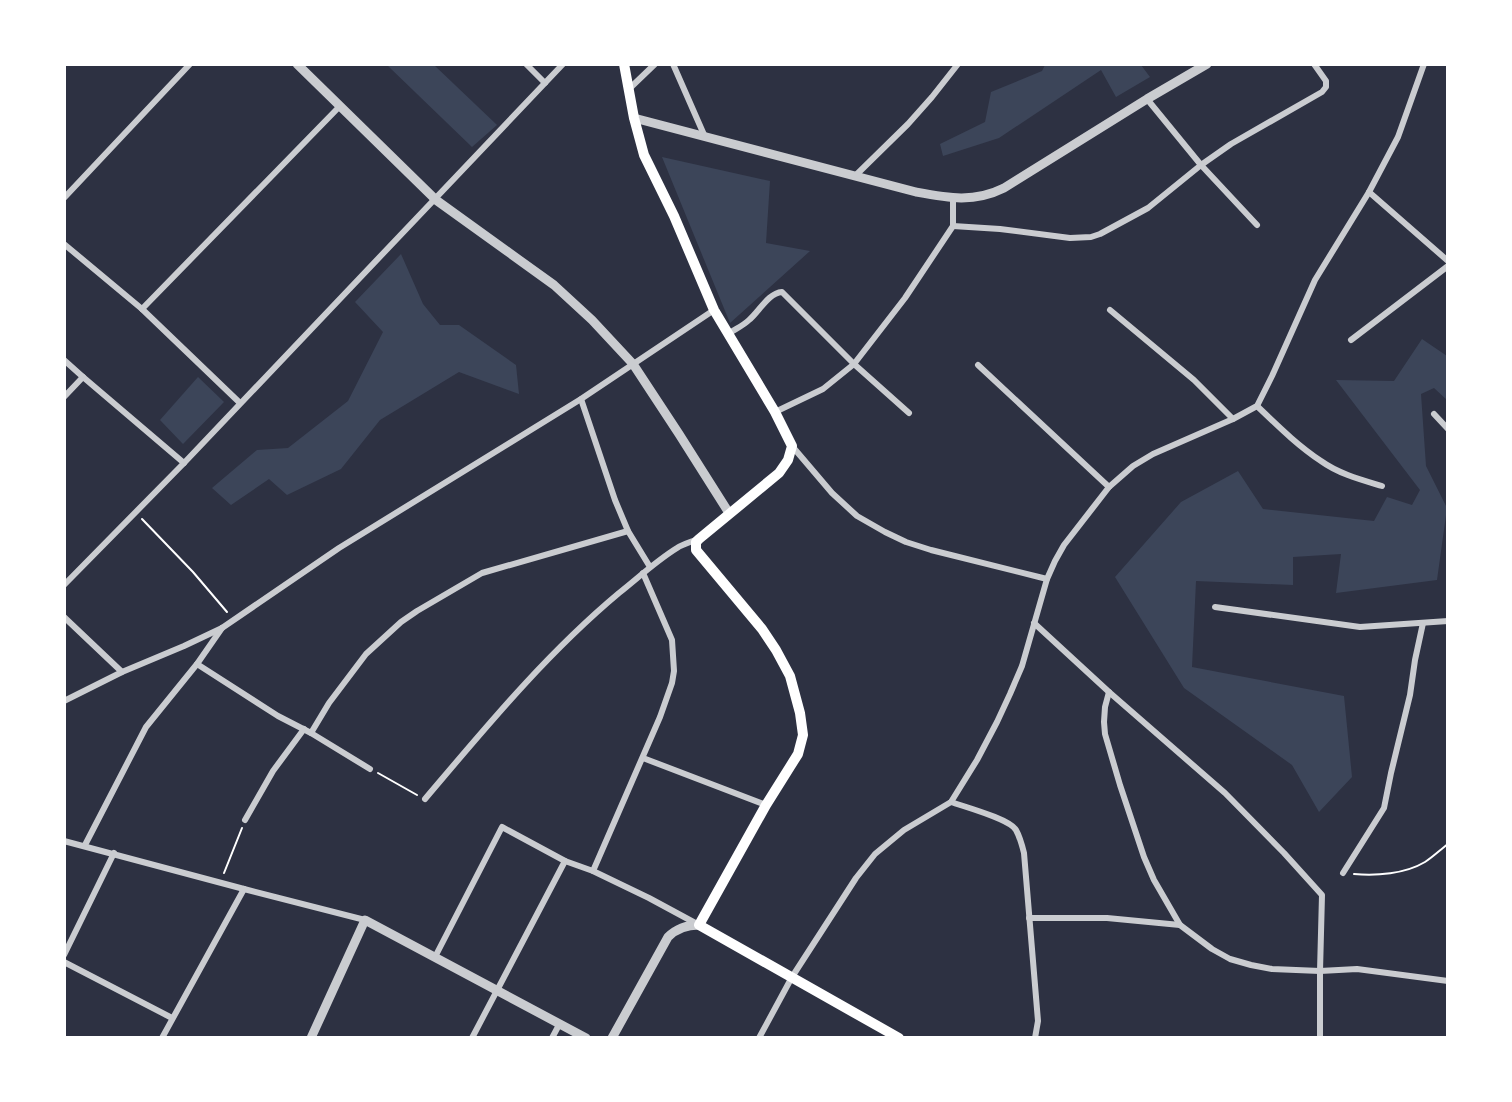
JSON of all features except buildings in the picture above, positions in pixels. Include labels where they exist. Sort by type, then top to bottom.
[{"type":"main road","points":[[624,64],[634,118],[644,155],[674,216],[714,310],[775,412],[792,446],[788,460],[779,473],[694,544],[776,650],[790,676],[800,713],[803,735],[798,753],[699,925],[895,1037]]},
{"type":"street","points":[[64,198],[190,64]]},
{"type":"street","points":[[297,64],[436,200],[554,285],[592,320],[633,364],[729,513]]},
{"type":"street","points":[[526,64],[545,83]]},
{"type":"street","points":[[64,585],[436,200],[563,64]]},
{"type":"street","points":[[628,89],[655,64]]},
{"type":"street","points":[[673,64],[706,138]]},
{"type":"street","points":[[855,176],[908,124],[958,64]]},
{"type":"street","points":[[634,118],[916,192],[965,199],[997,192],[1207,64]]},
{"type":"street","points":[[953,226],[1000,229],[1070,238],[1100,234],[1148,208],[1231,144],[1322,92],[1326,87],[1326,81],[1314,64]]},
{"type":"street","points":[[759,1038],[792,977],[856,878],[875,854],[904,830],[951,802],[997,722],[1022,666],[1047,579],[1064,545],[1109,487],[1133,466],[1153,454],[1257,406],[1315,280],[1369,192],[1398,137],[1424,64]]},
{"type":"street","points":[[1147,99],[1201,165],[1257,225]]},
{"type":"street","points":[[142,309],[340,106]]},
{"type":"street","points":[[1369,192],[1448,261]]},
{"type":"street","points":[[775,412],[823,389],[854,364],[905,298],[953,226],[953,199]]},
{"type":"street","points":[[64,244],[142,309],[240,403]]},
{"type":"street","points":[[1351,340],[1448,266]]},
{"type":"street","points":[[728,334],[749,321],[773,295],[779,292],[784,294],[854,364],[909,413]]},
{"type":"street","points":[[64,701],[122,672],[222,628],[339,548],[581,399],[714,310]]},
{"type":"street","points":[[1110,310],[1194,380],[1233,419]]},
{"type":"street","points":[[64,360],[184,463]]},
{"type":"street","points":[[978,365],[1109,487]]},
{"type":"street","points":[[64,398],[83,377]]},
{"type":"street","points":[[581,399],[615,500],[628,531],[650,567]]},
{"type":"street","points":[[1257,406],[1306,452],[1338,470],[1382,486]]},
{"type":"street","points":[[1434,414],[1448,429]]},
{"type":"street","points":[[792,446],[832,493],[857,516],[885,532],[931,550],[1047,579]]},
{"type":"street","points":[[311,733],[329,703],[366,654],[401,622],[417,611],[482,573],[628,531]]},
{"type":"street","points":[[425,800],[496,715],[545,661],[601,608],[650,567],[677,548],[694,544]]},
{"type":"street","points":[[593,871],[643,758],[672,683],[674,671],[672,640],[643,573]]},
{"type":"street","points":[[1215,607],[1360,627],[1448,621]]},
{"type":"street","points":[[64,618],[122,672]]},
{"type":"street","points":[[1034,623],[1225,793],[1322,895],[1320,1038]]},
{"type":"street","points":[[1343,873],[1384,808],[1410,695],[1423,623]]},
{"type":"street","points":[[85,845],[146,727],[197,664],[222,628]]},
{"type":"street","points":[[197,664],[278,716],[370,769]]},
{"type":"street","points":[[1109,692],[1104,722],[1120,785],[1144,857],[1154,880],[1180,925],[1212,949],[1230,959],[1251,965],[1272,969],[1320,971],[1357,969],[1448,981]]},
{"type":"street","points":[[245,820],[273,771],[304,729]]},
{"type":"street","points":[[643,758],[766,805]]},
{"type":"street","points":[[951,802],[1004,820],[1016,830],[1024,853],[1038,1021],[1035,1038]]},
{"type":"street","points":[[435,957],[502,827],[565,861],[593,871],[699,925]]},
{"type":"street","points":[[64,841],[365,920],[586,1038]]},
{"type":"street","points":[[64,955],[114,853]]},
{"type":"street","points":[[472,1038],[565,861]]},
{"type":"street","points":[[162,1038],[244,889]]},
{"type":"street","points":[[1029,918],[1107,918],[1180,925]]},
{"type":"street","points":[[311,1038],[365,920]]},
{"type":"street","points":[[612,1038],[668,937],[682,927],[699,925]]},
{"type":"street","points":[[64,962],[172,1018]]},
{"type":"street","points":[[552,1038],[560,1023]]},
{"type":"path","points":[[135,513],[193,572],[233,620]]},
{"type":"path","points":[[370,769],[425,800]]},
{"type":"path","points":[[220,883],[245,820]]},
{"type":"path","points":[[1343,873],[1368,875],[1394,873],[1424,863],[1448,844]]},
{"type":"shaded area","points":[[387,65],[434,65],[497,125],[472,147]]},
{"type":"shaded area","points":[[1045,65],[1141,65],[1150,77],[1116,97],[1101,70],[999,138],[943,156],[940,144],[985,122],[991,92],[1042,71]]},
{"type":"shaded area","points":[[662,157],[770,181],[766,243],[810,251],[730,323]]},
{"type":"shaded area","points":[[401,254],[423,304],[440,325],[459,325],[516,365],[519,394],[459,372],[380,420],[341,469],[287,495],[269,479],[231,505],[212,488],[257,450],[288,448],[348,401],[383,332],[355,302]]},
{"type":"shaded area","points":[[1422,339],[1447,356],[1447,400],[1434,388],[1421,394],[1426,466],[1447,508],[1437,580],[1336,593],[1341,554],[1293,557],[1293,585],[1196,581],[1192,667],[1344,696],[1352,777],[1319,812],[1292,765],[1184,688],[1115,577],[1181,502],[1238,471],[1263,509],[1374,521],[1387,497],[1412,505],[1420,490],[1336,380],[1394,381]]},
{"type":"shaded area","points":[[198,377],[224,402],[183,444],[160,420]]}]
